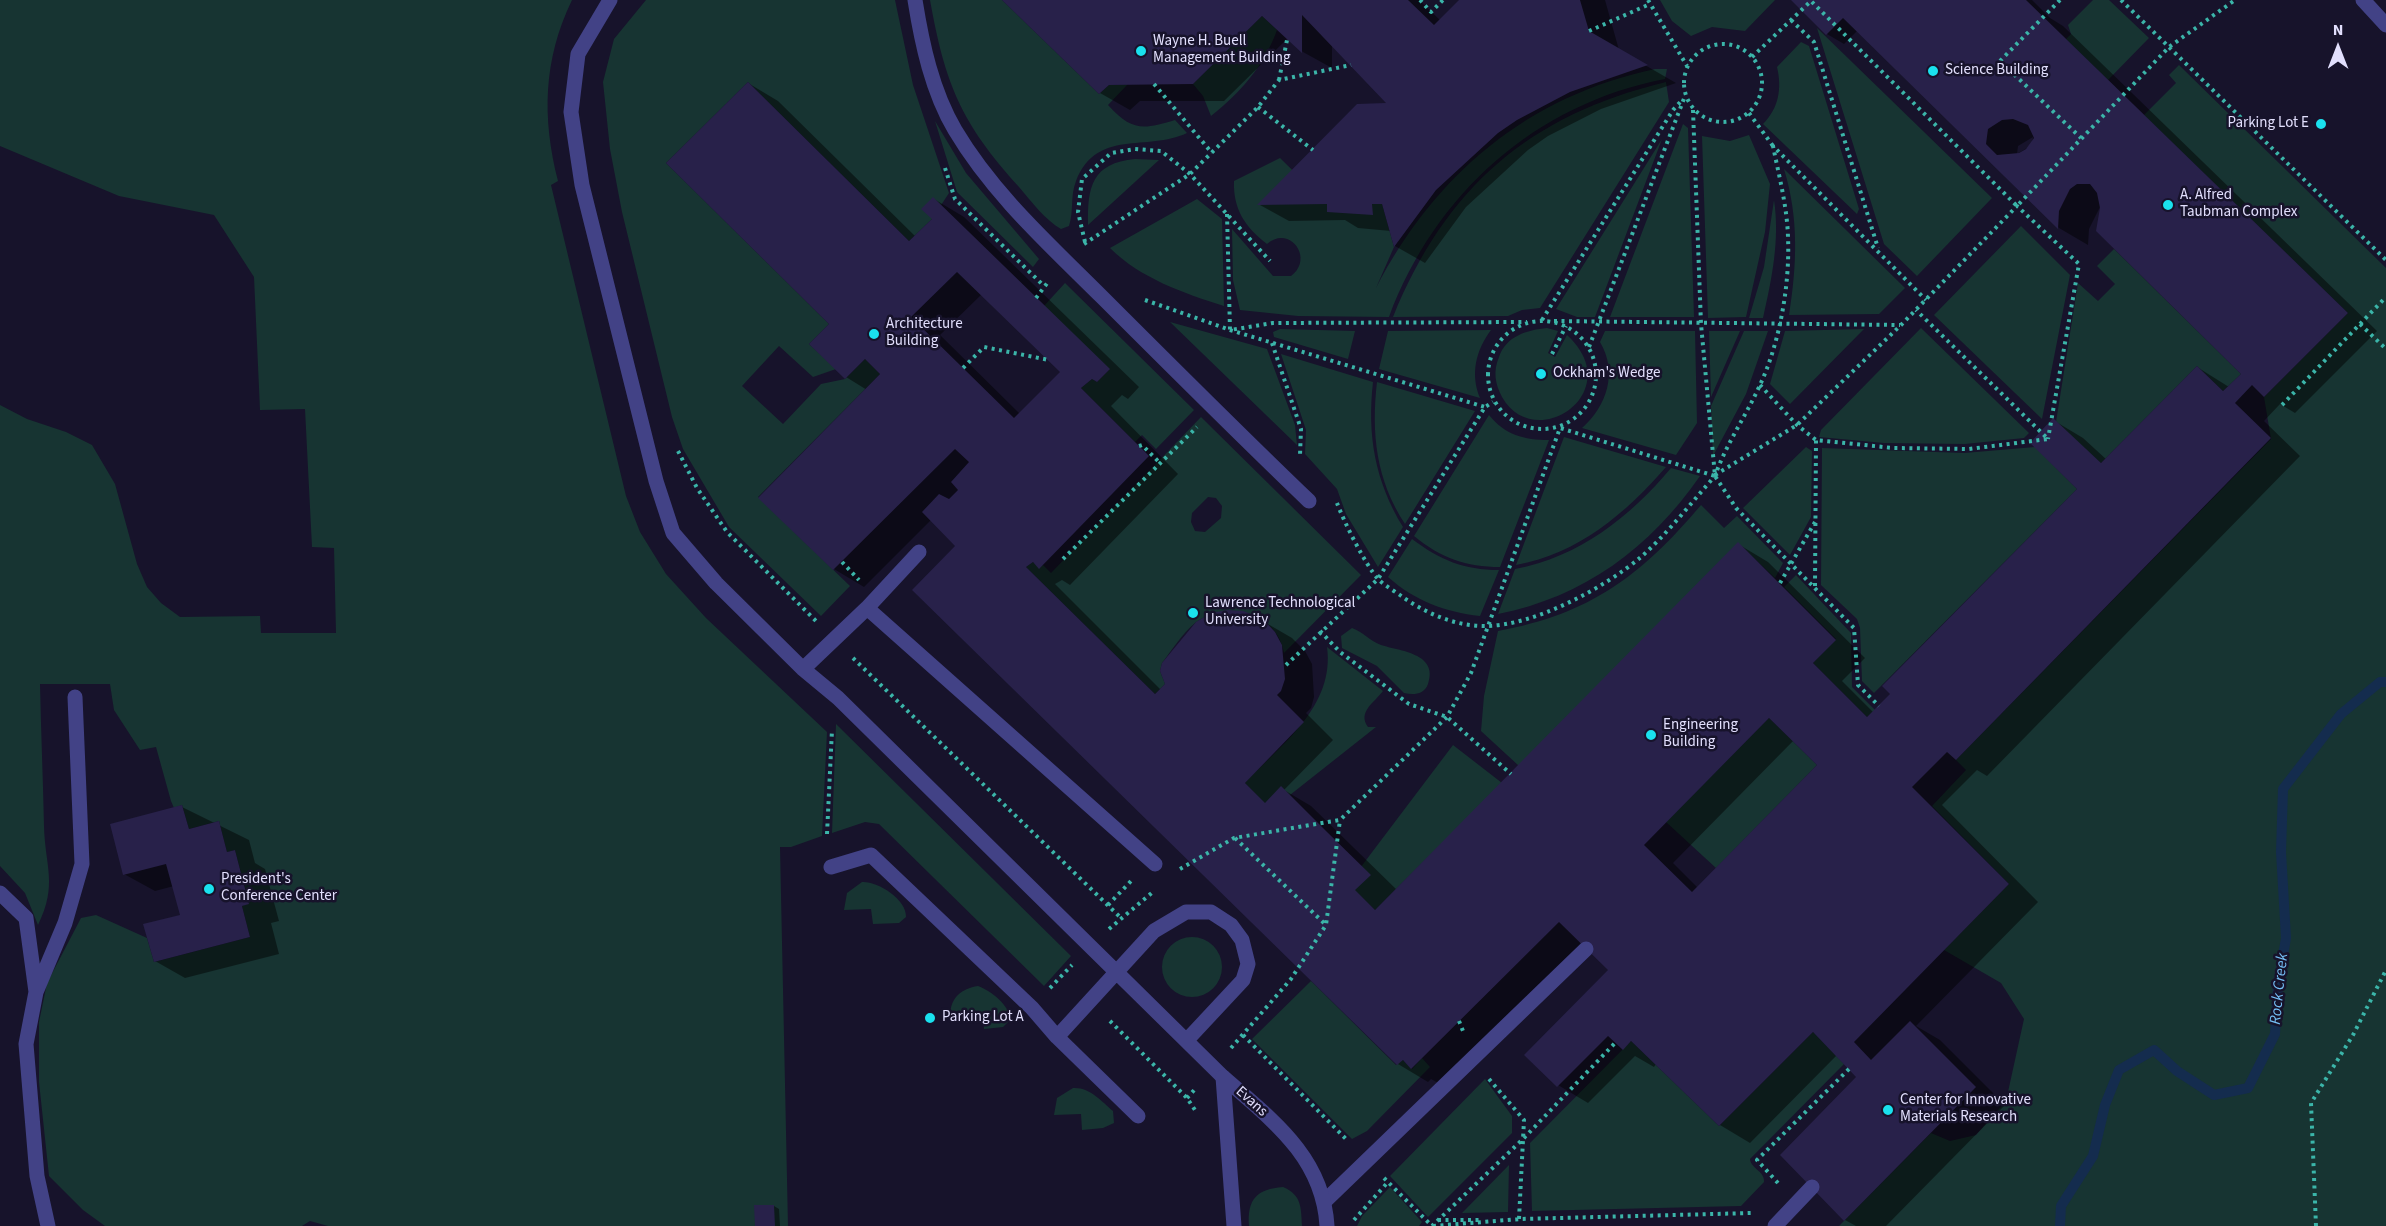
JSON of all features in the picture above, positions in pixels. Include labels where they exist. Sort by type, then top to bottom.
[{"type":"street","points":[[610,0],[578,54],[571,111],[582,185],[656,481],[673,533],[716,583],[803,669],[838,698],[1223,1077]]},
{"type":"street","points":[[915,0],[928,65],[954,128],[976,162],[1002,194],[1067,263],[1309,501]]},
{"type":"street","points":[[2363,0],[2386,25]]},
{"type":"street","points":[[803,669],[867,608],[919,552]]},
{"type":"street","points":[[867,608],[1152,862]]},
{"type":"street","points":[[48,1226],[37,1176],[26,1044],[36,992],[65,923],[82,864],[75,697]]},
{"type":"street","points":[[831,867],[871,855],[1032,1008],[1056,1037],[1138,1116]]},
{"type":"street","points":[[0,893],[26,918],[36,992]]},
{"type":"street","points":[[1056,1037],[1154,931],[1186,912],[1211,912],[1231,925],[1242,940],[1248,964],[1243,980],[1187,1040]]},
{"type":"street","points":[[1326,1200],[1586,949]]},
{"type":"street","name":"Evans","points":[[1223,1077],[1279,1126],[1315,1172],[1326,1200],[1327,1226]]},
{"type":"street","name":"Evans","points":[[1223,1077],[1234,1226]]},
{"type":"street","points":[[1775,1226],[1812,1187]]},
{"type":"path","points":[[1420,0],[1431,12],[1443,0]]},
{"type":"path","points":[[2060,0],[2001,61],[2081,138]]},
{"type":"path","points":[[2121,0],[2386,260]]},
{"type":"path","points":[[1334,493],[1343,519],[1378,579],[1424,612],[1457,623],[1486,626],[1535,616],[1603,585],[1641,556],[1715,476],[1797,425],[1926,300],[2169,47],[2235,0]]},
{"type":"path","points":[[1752,57],[1811,1],[2017,206],[2079,264],[2048,439]]},
{"type":"path","points":[[1589,31],[1649,2],[1687,66]]},
{"type":"path","points":[[1791,20],[1814,42],[1878,249]]},
{"type":"path","points":[[1036,298],[1044,286],[1085,243],[1190,174],[1258,106],[1279,80],[1287,40]]},
{"type":"path","points":[[1717,44],[1735,46],[1752,57],[1761,75],[1762,86],[1760,96],[1749,113],[1726,123],[1702,117],[1693,110],[1685,96],[1683,86],[1687,66],[1703,49],[1717,44]]},
{"type":"path","points":[[1279,80],[1351,65]]},
{"type":"path","points":[[1154,84],[1212,153]]},
{"type":"path","points":[[1541,321],[1673,110],[1685,96]]},
{"type":"path","points":[[1589,347],[1685,96]]},
{"type":"path","points":[[1258,106],[1313,150]]},
{"type":"path","points":[[1693,110],[1701,324],[1715,476],[1736,507],[1854,628],[1858,685],[1879,705]]},
{"type":"path","points":[[1749,113],[1773,146],[1878,249],[1926,300]]},
{"type":"path","points":[[1715,476],[1720,460],[1760,385],[1775,344],[1785,287],[1788,238],[1773,146]]},
{"type":"path","points":[[1093,252],[1085,243],[1078,212],[1082,179],[1111,153],[1135,149],[1161,151],[1190,174],[1270,261]]},
{"type":"path","points":[[1227,213],[1230,330]]},
{"type":"path","points":[[1134,296],[1230,330],[1485,407]]},
{"type":"path","points":[[2282,405],[2386,297]]},
{"type":"path","points":[[1916,310],[2048,439]]},
{"type":"path","points":[[1230,330],[1273,323],[1541,321],[1901,325]]},
{"type":"path","points":[[1177,871],[1234,837],[1340,820],[1447,717],[1471,672],[1560,428],[1576,417],[1589,403],[1596,384],[1596,365],[1589,347],[1580,336],[1554,321]]},
{"type":"path","points":[[1527,322],[1510,331],[1497,344],[1489,361],[1487,379],[1493,402],[1513,421],[1527,427],[1560,428],[1715,476]]},
{"type":"path","points":[[2360,324],[2386,350]]},
{"type":"path","points":[[1552,354],[1566,326]]},
{"type":"path","points":[[1272,342],[1301,429],[1299,459],[1291,451]]},
{"type":"path","points":[[963,368],[984,348],[1049,360]]},
{"type":"path","points":[[1760,385],[1797,425],[1816,440],[1893,448],[1969,449],[2048,439]]},
{"type":"path","points":[[1286,665],[1378,579],[1485,407],[1493,402]]},
{"type":"path","points":[[1063,559],[1214,409]]},
{"type":"path","points":[[1815,587],[1816,440]]},
{"type":"path","points":[[674,442],[697,488],[727,532],[1121,918],[1161,884]]},
{"type":"path","points":[[1140,447],[1142,445],[1160,463]]},
{"type":"path","points":[[1780,584],[1816,522]]},
{"type":"path","points":[[1320,631],[1340,652],[1409,704],[1447,717],[1511,774]]},
{"type":"path","points":[[827,834],[832,732],[838,698]]},
{"type":"path","points":[[1340,820],[1326,925],[1291,980],[1243,1035],[1432,1226],[1523,1139],[1615,1043]]},
{"type":"path","points":[[1234,837],[1326,925]]},
{"type":"path","points":[[1108,905],[1152,862]]},
{"type":"path","points":[[2316,1226],[2311,1103],[2353,1035],[2386,970]]},
{"type":"path","points":[[1110,1021],[1187,1098],[1198,1114]]},
{"type":"path","points":[[1459,1021],[1472,1059],[1524,1120],[1520,1219]]},
{"type":"path","points":[[1781,1186],[1757,1160],[1849,1069]]},
{"type":"path","points":[[1773,1192],[1788,1178]]},
{"type":"path","points":[[1352,1226],[1355,1216],[1388,1182]]},
{"type":"path","points":[[1438,1220],[1751,1214],[1758,1207]]},
{"type":"path","points":[[1432,1226],[1520,1219]]},
{"type":"green space","points":[[0,0],[572,0],[555,45],[548,89],[549,135],[558,181],[551,185],[626,496],[640,532],[666,574],[706,618],[827,732],[822,836],[791,847],[780,847],[788,1226],[328,1226],[310,1221],[302,1226],[105,1226],[83,1210],[49,1176],[39,1082],[39,1022],[47,983],[81,918],[96,915],[147,938],[154,962],[250,937],[242,906],[249,903],[235,850],[227,852],[219,821],[189,829],[182,805],[174,808],[171,801],[156,747],[140,750],[114,710],[110,684],[40,684],[44,826],[49,886],[48,898],[38,925],[25,893],[0,866],[0,405],[27,419],[66,432],[92,445],[115,484],[137,564],[147,587],[161,603],[180,617],[260,616],[261,633],[336,633],[334,548],[312,547],[305,409],[260,410],[254,277],[214,215],[119,196],[0,146]]},
{"type":"green space","points":[[646,0],[895,0],[913,85],[949,193],[932,219],[909,241],[748,82],[666,163],[829,324],[809,344],[836,369],[813,377],[779,346],[742,386],[783,424],[821,384],[845,379],[865,359],[880,374],[758,497],[850,586],[821,616],[729,527],[683,449],[672,417],[622,212],[610,149],[603,82],[614,39]]},
{"type":"green space","points":[[930,0],[1002,0],[1099,94],[1109,85],[1128,84],[1108,105],[1124,120],[1146,127],[1175,120],[1187,133],[1156,141],[1124,144],[1097,154],[1085,164],[1076,181],[1069,226],[1061,229],[1049,221],[1033,204],[999,164],[969,122],[949,79]]},
{"type":"green space","points":[[1660,0],[1775,0],[1745,31],[1712,27],[1691,36],[1672,21]]},
{"type":"green space","points":[[2093,0],[2109,0],[2149,38],[2108,80],[2066,39],[2071,34],[2068,25]]},
{"type":"green space","points":[[1262,16],[1277,30],[1272,43],[1250,78],[1211,116],[1203,96],[1193,84]]},
{"type":"green space","points":[[1817,28],[1992,198],[1917,276],[1884,244]]},
{"type":"green space","points":[[1801,42],[1809,46],[1859,209],[1857,214],[1763,124],[1773,111],[1778,97],[1777,67]]},
{"type":"green space","points":[[2179,65],[2386,268],[2386,1226],[1839,1226],[1931,1133],[1950,1141],[1976,1135],[2006,1101],[2024,1019],[2001,983],[1944,950],[2009,884],[1932,806],[1966,770],[1956,760],[2271,439],[2264,397],[2348,313],[2144,115],[2176,83],[2169,75]]},
{"type":"green space","points":[[1655,69],[1667,69],[1665,79],[1618,91],[1574,109],[1533,133],[1496,161],[1462,194],[1433,231],[1409,272],[1389,317],[1298,316],[1240,310],[1233,280],[1232,229],[1273,276],[1291,276],[1298,269],[1300,253],[1291,241],[1283,238],[1275,239],[1267,244],[1252,231],[1238,209],[1234,181],[1280,158],[1327,204],[1382,204],[1394,247],[1376,288],[1400,247],[1427,209],[1457,176],[1490,146],[1526,120],[1566,99],[1609,81]]},
{"type":"green space","points":[[1666,82],[1669,102],[1540,308],[1522,310],[1508,316],[1393,317],[1414,271],[1439,230],[1467,194],[1498,163],[1533,137],[1573,114],[1617,96]]},
{"type":"green space","points":[[935,121],[966,173],[1039,259],[1033,267],[957,192]]},
{"type":"green space","points":[[1683,124],[1688,128],[1694,317],[1610,317]]},
{"type":"green space","points":[[1749,135],[1770,184],[1765,232],[1746,317],[1708,318],[1702,136],[1730,141]]},
{"type":"green space","points":[[1662,139],[1595,317],[1577,317],[1556,309]]},
{"type":"green space","points":[[1135,159],[1159,160],[1088,225],[1089,199],[1095,179],[1109,166]]},
{"type":"green space","points":[[1784,169],[1905,288],[1879,314],[1789,315],[1794,278],[1795,242],[1792,205]]},
{"type":"green space","points":[[1197,199],[1222,219],[1224,306],[1193,296],[1148,276],[1110,248]]},
{"type":"green space","points":[[1774,200],[1776,244],[1763,318],[1749,318],[1764,267]]},
{"type":"green space","points":[[2021,226],[2070,275],[2042,419],[1934,315]]},
{"type":"green space","points":[[2114,249],[2241,374],[2223,391],[2197,366],[2101,463],[2056,422],[2078,283],[2098,301],[2115,284],[2097,266]]},
{"type":"green space","points":[[1065,283],[1194,410],[1156,449],[1142,435],[1135,442],[1081,388],[1092,379],[1097,382],[1109,370],[1044,306]]},
{"type":"green space","points":[[1170,322],[1267,349],[1295,425],[1297,445]]},
{"type":"green space","points":[[1547,328],[1558,331],[1548,353],[1555,357],[1567,335],[1583,356],[1588,377],[1582,395],[1570,409],[1553,418],[1535,420],[1517,413],[1502,397],[1495,372],[1502,350],[1512,339],[1532,330]]},
{"type":"green space","points":[[1921,328],[2029,433],[2024,438],[1965,444],[1884,443],[1819,437],[1821,430]]},
{"type":"green space","points":[[1280,329],[1355,331],[1348,359],[1274,337],[1273,332]]},
{"type":"green space","points":[[1864,329],[1790,404],[1770,384],[1785,331]]},
{"type":"green space","points":[[1491,330],[1476,362],[1475,380],[1480,398],[1379,369],[1388,331]]},
{"type":"green space","points":[[1605,331],[1695,331],[1697,423],[1676,455],[1582,428],[1598,410],[1607,388],[1608,365],[1600,342]]},
{"type":"green space","points":[[1709,331],[1740,331],[1711,397]]},
{"type":"green space","points":[[1744,331],[1768,331],[1746,394],[1713,456],[1711,406]]},
{"type":"green space","points":[[1281,354],[1373,382],[1371,421],[1375,458],[1386,493],[1403,527],[1378,567],[1346,514],[1337,489],[1305,454],[1306,430]]},
{"type":"green space","points":[[1377,382],[1475,411],[1405,524],[1388,490],[1378,456],[1375,420]]},
{"type":"green space","points":[[1489,415],[1508,432],[1531,439],[1549,440],[1500,567],[1488,567],[1454,560],[1414,536]]},
{"type":"green space","points":[[1201,417],[1361,575],[1284,653],[1272,628],[1261,619],[1235,611],[1207,616],[1190,627],[1162,663],[1160,671],[1165,684],[1155,694],[1026,567],[1033,562],[1039,568],[1043,565],[1051,573]],"holes":[[[1208,497],[1216,498],[1222,506],[1221,518],[1205,532],[1195,531],[1191,522],[1192,513]]]},
{"type":"green space","points":[[1564,437],[1666,467],[1634,500],[1599,529],[1560,552],[1516,565]]},
{"type":"green space","points":[[1806,447],[1812,451],[1811,517],[1790,555],[1743,508]]},
{"type":"green space","points":[[2035,447],[2077,489],[1874,693],[1862,681],[1860,628],[1857,619],[1821,585],[1822,448],[1964,453]]},
{"type":"green space","points":[[1671,468],[1700,476],[1659,526],[1637,547],[1587,582],[1529,606],[1498,614],[1515,569],[1561,555],[1582,545],[1638,503]]},
{"type":"green space","points":[[1701,505],[1724,528],[1737,516],[1783,563],[1775,578],[1738,543],[1519,766],[1481,731],[1484,696],[1498,631],[1531,624],[1560,614],[1612,588],[1635,572],[1657,552]]},
{"type":"green space","points":[[1412,539],[1432,553],[1463,566],[1499,570],[1480,616],[1455,612],[1431,604],[1409,593],[1388,577]]},
{"type":"green space","points":[[1796,575],[1851,633],[1852,687],[1875,710],[1867,717],[1813,663],[1836,639],[1784,587]]},
{"type":"green space","points":[[1352,628],[1381,645],[1407,652],[1423,660],[1430,674],[1426,688],[1418,693],[1404,693],[1377,666],[1342,648],[1341,636]]},
{"type":"green space","points":[[1327,647],[1383,691],[1368,708],[1365,717],[1368,727],[1376,727],[1271,810],[1245,783],[1289,738],[1314,706],[1323,688],[1327,668]]},
{"type":"green space","points":[[1769,718],[1817,765],[1716,868],[1666,822]]},
{"type":"green space","points":[[836,724],[1071,956],[1044,986],[879,824],[865,822],[832,833]]},
{"type":"green space","points":[[1453,745],[1502,783],[1375,910],[1348,884]]},
{"type":"green space","points":[[862,882],[868,882],[890,892],[902,904],[906,917],[899,923],[873,924],[871,909],[844,910],[847,893]]},
{"type":"green space","points":[[1186,937],[1198,937],[1209,942],[1217,950],[1222,967],[1220,979],[1209,992],[1198,997],[1186,997],[1175,992],[1167,984],[1162,973],[1162,961],[1167,950],[1175,942]]},
{"type":"green space","points":[[1311,981],[1396,1065],[1403,1060],[1412,1069],[1422,1058],[1430,1067],[1367,1131],[1352,1139],[1252,1039]]},
{"type":"green space","points":[[978,986],[994,995],[1007,1009],[1010,1020],[1003,1027],[984,1029],[983,1013],[950,1015],[952,1003],[958,995]]},
{"type":"green space","points":[[1813,1032],[1844,1064],[1750,1159],[1764,1178],[1764,1182],[1741,1206],[1532,1211],[1530,1143],[1631,1041],[1719,1126]]},
{"type":"green space","points":[[1485,1079],[1512,1116],[1512,1133],[1428,1217],[1390,1176]]},
{"type":"green space","points":[[1073,1088],[1090,1092],[1100,1099],[1113,1111],[1114,1123],[1103,1128],[1082,1130],[1081,1114],[1054,1115],[1057,1098]]},
{"type":"green space","points":[[1509,1165],[1508,1212],[1462,1213]]},
{"type":"green space","points":[[1283,1187],[1297,1198],[1301,1208],[1302,1226],[1249,1226],[1250,1209],[1255,1197],[1266,1190]]},
{"type":"green space","points":[[1390,1187],[1422,1222],[1419,1226],[1357,1226],[1362,1216]]},
{"type":"building","points":[[1002,0],[1408,0],[1434,25],[1459,0],[1580,0],[1589,31],[1648,65],[1570,92],[1517,120],[1498,133],[1436,190],[1394,247],[1382,204],[1372,204],[1373,215],[1327,212],[1327,204],[1257,205],[1357,104],[1386,103],[1302,15],[1302,53],[1262,16],[1193,84],[1109,85],[1099,94]]},
{"type":"building","points":[[1791,0],[2026,0],[2348,313],[2264,397],[2252,385],[2235,403],[2271,438],[1956,760],[1947,752],[1912,787],[2009,884],[1854,1042],[1871,1060],[1910,1021],[1976,1087],[1844,1221],[1780,1155],[1856,1077],[1813,1032],[1719,1126],[1631,1041],[1623,1050],[1608,1036],[1557,1087],[1524,1055],[1608,970],[1559,922],[1411,1069],[1403,1060],[1397,1065],[912,590],[955,546],[922,512],[939,494],[949,499],[958,490],[951,482],[969,462],[955,449],[833,570],[758,498],[880,374],[865,359],[845,379],[809,344],[829,324],[666,163],[748,82],[909,241],[932,219],[921,209],[933,197],[1110,369],[1097,382],[1092,379],[1081,388],[1149,456],[1039,569],[1033,562],[1026,567],[1155,694],[1165,684],[1160,671],[1162,663],[1196,622],[1211,613],[1227,610],[1243,611],[1262,618],[1275,632],[1282,645],[1285,679],[1277,695],[1304,722],[1245,783],[1265,803],[1281,786],[1371,875],[1355,890],[1375,910],[1738,542],[1836,640],[1813,663],[1867,717],[1890,694],[1882,686],[2077,489],[2030,443],[2053,418],[2101,463],[2197,366],[2223,391],[2241,374],[2096,231],[2100,208],[2097,193],[2090,184],[2077,184],[2070,189],[2059,211],[2058,229],[1843,18],[1826,35]],"holes":[[[2013,119],[2028,125],[2034,138],[2026,149],[2019,153],[1997,155],[1986,144],[1988,129],[2002,120]],[[957,272],[1060,372],[1014,418],[911,317]],[[1769,718],[1817,765],[1692,892],[1644,845]]]},
{"type":"building","name":"President's Conference Center","points":[[182,805],[189,829],[219,821],[227,852],[235,850],[249,904],[242,906],[250,937],[154,962],[143,924],[180,915],[166,864],[123,875],[110,824]]},
{"type":"building","points":[[754,1205],[774,1205],[775,1226],[755,1226]]},
{"type":"waterway","name":"Rock Creek","points":[[2060,1226],[2061,1206],[2093,1156],[2105,1105],[2119,1070],[2154,1050],[2177,1071],[2214,1095],[2248,1088],[2275,1034],[2278,985],[2286,938],[2281,852],[2283,789],[2341,714],[2380,682],[2386,682]]},
{"type":"place","name":"Wayne H. Buell Management Building","points":[[1141,51]]},
{"type":"place","name":"Science Building","points":[[1933,71]]},
{"type":"place","name":"Parking Lot E","points":[[2321,124]]},
{"type":"place","name":"A. Alfred Taubman Complex","points":[[2168,205]]},
{"type":"place","name":"Architecture Building","points":[[874,334]]},
{"type":"place","name":"Ockham's Wedge","points":[[1541,374]]},
{"type":"place","name":"Lawrence Technological University","points":[[1193,613]]},
{"type":"place","name":"Engineering Building","points":[[1651,735]]},
{"type":"place","name":"President's Conference Center","points":[[209,889]]},
{"type":"place","name":"Parking Lot A","points":[[930,1018]]},
{"type":"place","name":"Center for Innovative Materials Research","points":[[1888,1110]]}]
